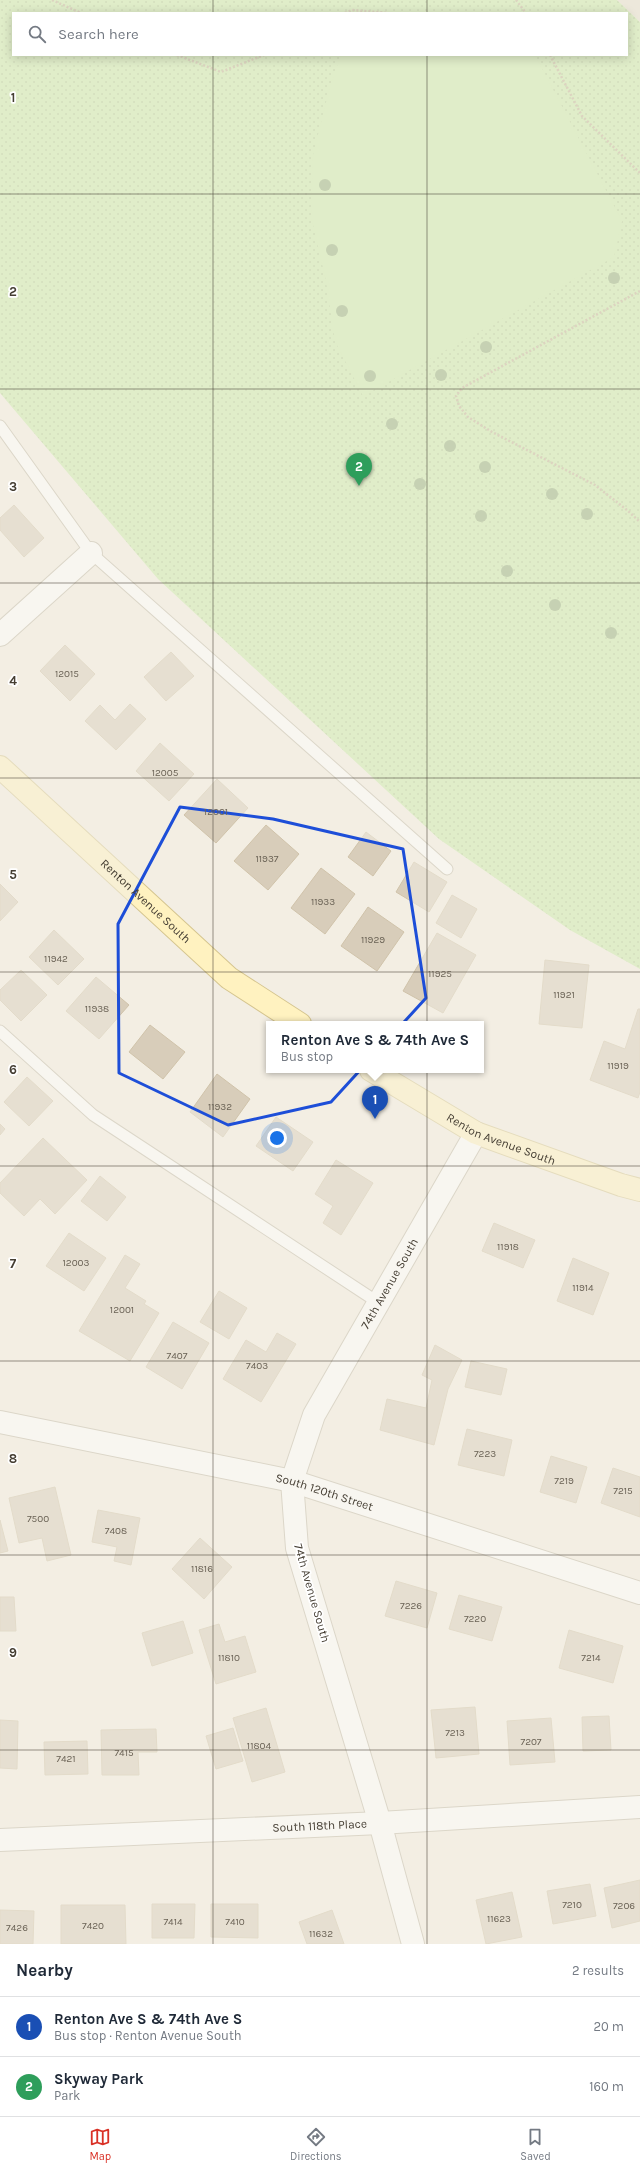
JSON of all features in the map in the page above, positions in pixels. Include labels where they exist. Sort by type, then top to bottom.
[{"type":"main road","name":"Renton Avenue South","points":[[0,767],[229,978],[295,1021]]},
{"type":"main road","name":"Renton Avenue South","points":[[376,1073],[476,1133],[621,1185],[640,1190]]},
{"type":"street","points":[[0,635],[91,553]]},
{"type":"street","name":"74th Avenue South","points":[[413,1944],[380,1823],[297,1548],[292,1481],[314,1415],[476,1133]]},
{"type":"street","name":"South 120th Street","points":[[0,1422],[292,1481],[640,1593]]},
{"type":"street","name":"South 118th Place","points":[[0,1840],[380,1823],[640,1807]]},
{"type":"lane","points":[[0,426],[91,553],[447,869]]},
{"type":"lane","points":[[0,1031],[93,1115],[378,1303]]},
{"type":"path","points":[[52,0],[79,12]]},
{"type":"path","points":[[516,0],[525,12]]},
{"type":"path","points":[[347,12],[352,10],[376,12]]},
{"type":"path","points":[[180,56],[221,72],[261,56]]},
{"type":"path","points":[[551,56],[582,116],[640,173]]},
{"type":"path","points":[[640,291],[462,388],[456,396],[459,406],[468,417],[492,432],[595,485],[640,522]]},
{"type":"highlighted area","points":[[180,807],[273,819],[403,849],[426,998],[331,1102],[228,1125],[119,1073],[118,924]]},
{"type":"shaded area","points":[[617,0],[640,0],[640,22]]},
{"type":"green space","points":[[0,0],[617,0],[640,22],[640,969],[570,930],[439,839],[158,579],[0,393]]},
{"type":"green space","points":[[341,56],[536,56],[622,221],[614,257],[363,396],[335,341],[326,281],[311,216],[313,155],[330,86]]},
{"type":"building","points":[[14,505],[44,538],[24,557],[0,530],[0,518]]},
{"type":"building","points":[[65,645],[95,674],[70,701],[40,671]]},
{"type":"building","points":[[171,652],[194,676],[166,701],[144,677]]},
{"type":"building","points":[[130,704],[146,719],[116,750],[85,721],[100,705],[115,720]]},
{"type":"building","points":[[160,743],[194,774],[169,801],[136,771]]},
{"type":"building","points":[[217,779],[248,808],[216,843],[184,815]]},
{"type":"building","points":[[266,825],[299,854],[268,890],[234,861]]},
{"type":"building","points":[[366,832],[391,851],[373,876],[348,857]]},
{"type":"building","points":[[414,862],[447,882],[429,912],[396,892]]},
{"type":"building","points":[[321,868],[355,894],[325,934],[291,908]]},
{"type":"building","points":[[0,884],[18,902],[0,921]]},
{"type":"building","points":[[452,895],[477,909],[461,938],[436,923]]},
{"type":"building","points":[[368,907],[404,932],[377,971],[341,946]]},
{"type":"building","points":[[54,930],[84,959],[58,985],[29,957]]},
{"type":"building","points":[[437,933],[476,955],[443,1013],[403,991]]},
{"type":"building","points":[[545,960],[589,965],[582,1028],[539,1024]]},
{"type":"building","points":[[21,970],[47,995],[21,1021],[0,1000],[0,990]]},
{"type":"building","points":[[96,977],[129,1005],[99,1039],[66,1011]]},
{"type":"building","points":[[638,1009],[640,1009],[640,1092],[638,1098],[590,1080],[604,1041],[625,1049]]},
{"type":"building","points":[[150,1025],[185,1052],[163,1079],[129,1052]]},
{"type":"building","points":[[217,1074],[250,1099],[223,1137],[190,1112]]},
{"type":"building","points":[[27,1077],[53,1101],[29,1126],[4,1102]]},
{"type":"building","points":[[276,1117],[313,1142],[293,1171],[256,1146]]},
{"type":"building","points":[[0,1124],[5,1129],[0,1135]]},
{"type":"building","points":[[43,1138],[87,1180],[55,1214],[40,1199],[24,1216],[0,1193],[0,1183]]},
{"type":"building","points":[[336,1160],[373,1183],[341,1235],[323,1223],[333,1206],[315,1194]]},
{"type":"building","points":[[100,1176],[126,1197],[107,1221],[81,1201]]},
{"type":"building","points":[[494,1223],[535,1240],[523,1268],[482,1251]]},
{"type":"building","points":[[69,1233],[106,1258],[84,1291],[46,1266]]},
{"type":"building","points":[[125,1255],[140,1264],[125,1288],[146,1301],[144,1304],[159,1313],[130,1361],[79,1331]]},
{"type":"building","points":[[573,1258],[609,1273],[593,1315],[557,1301]]},
{"type":"building","points":[[219,1291],[247,1308],[229,1339],[200,1322]]},
{"type":"building","points":[[173,1322],[209,1343],[182,1389],[146,1367]]},
{"type":"building","points":[[277,1333],[296,1344],[261,1402],[223,1379],[246,1340],[266,1352]]},
{"type":"building","points":[[435,1345],[462,1360],[448,1389],[434,1445],[380,1430],[387,1399],[426,1408],[432,1380],[422,1375]]},
{"type":"building","points":[[471,1361],[507,1369],[501,1395],[465,1387]]},
{"type":"building","points":[[467,1429],[512,1440],[504,1476],[458,1465]]},
{"type":"building","points":[[551,1456],[587,1467],[576,1503],[540,1492]]},
{"type":"building","points":[[613,1468],[640,1477],[640,1517],[601,1503]]},
{"type":"building","points":[[55,1487],[71,1555],[47,1561],[42,1538],[19,1543],[9,1498]]},
{"type":"building","points":[[98,1510],[140,1518],[131,1565],[114,1561],[117,1547],[92,1542]]},
{"type":"building","points":[[0,1520],[8,1551],[0,1553]]},
{"type":"building","points":[[200,1538],[232,1567],[204,1599],[172,1569]]},
{"type":"building","points":[[396,1581],[437,1593],[427,1628],[385,1616]]},
{"type":"building","points":[[459,1595],[502,1607],[492,1641],[449,1629]]},
{"type":"building","points":[[0,1597],[14,1597],[16,1631],[0,1631]]},
{"type":"building","points":[[183,1621],[193,1653],[152,1666],[142,1633]]},
{"type":"building","points":[[219,1624],[225,1642],[245,1636],[256,1672],[216,1684],[199,1630]]},
{"type":"building","points":[[569,1630],[623,1646],[613,1683],[559,1668]]},
{"type":"building","points":[[475,1707],[479,1754],[436,1758],[431,1710]]},
{"type":"building","points":[[266,1708],[285,1772],[252,1782],[233,1718]]},
{"type":"building","points":[[609,1716],[611,1750],[583,1751],[582,1717]]},
{"type":"building","points":[[551,1718],[555,1762],[510,1765],[507,1721]]},
{"type":"building","points":[[0,1720],[18,1721],[17,1769],[0,1768]]},
{"type":"building","points":[[233,1728],[243,1761],[216,1769],[206,1736]]},
{"type":"building","points":[[156,1729],[157,1752],[138,1752],[139,1775],[102,1775],[101,1730]]},
{"type":"building","points":[[87,1741],[88,1774],[45,1775],[44,1742]]},
{"type":"building","points":[[640,1880],[640,1921],[612,1928],[604,1888]]},
{"type":"building","points":[[590,1884],[596,1916],[553,1924],[547,1891]]},
{"type":"building","points":[[512,1892],[522,1937],[486,1944],[476,1900]]},
{"type":"building","points":[[152,1904],[195,1904],[194,1938],[152,1938]]},
{"type":"building","points":[[211,1904],[258,1904],[258,1938],[211,1937]]},
{"type":"building","points":[[61,1905],[125,1905],[126,1944],[61,1944]]},
{"type":"building","points":[[0,1910],[34,1911],[33,1944],[0,1944]]},
{"type":"building","points":[[332,1910],[344,1944],[307,1944],[299,1922]]},
{"type":"place","name":"Skyway Park","points":[[359,486]]},
{"type":"place","name":"Renton Ave S & 74th Ave S","points":[[375,1119]]}]
